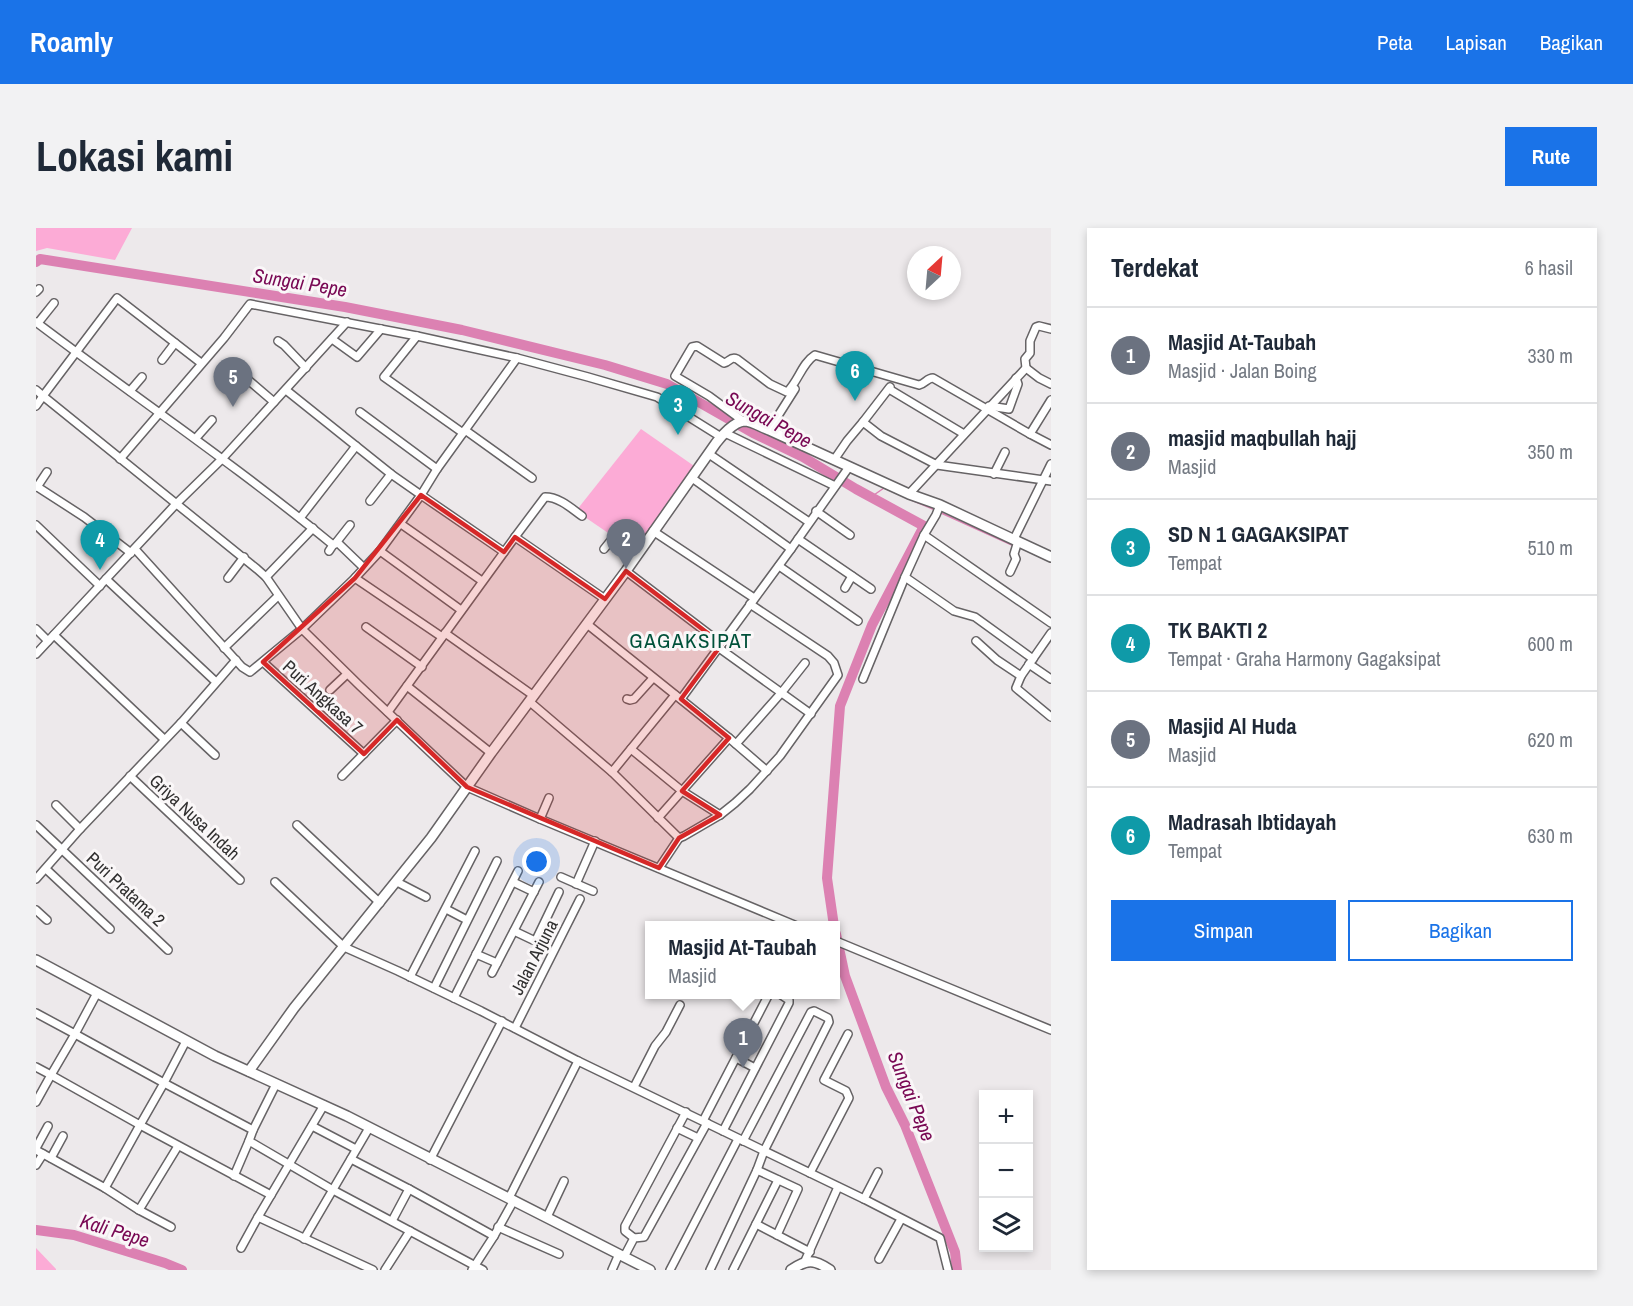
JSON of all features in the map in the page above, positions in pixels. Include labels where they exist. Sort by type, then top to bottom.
[{"type":"main road","points":[[249,1071],[294,1008],[431,838],[709,454],[725,433],[740,422],[769,430],[834,460],[847,470],[909,494],[1016,544],[1051,557]]},
{"type":"main road","points":[[36,960],[186,1041],[324,1105],[650,1270]]},
{"type":"main road","points":[[791,1270],[808,1257],[830,1270]]},
{"type":"street","points":[[36,406],[117,298],[201,363]]},
{"type":"street","points":[[54,303],[37,323],[223,458],[333,546],[363,567]]},
{"type":"street","points":[[120,459],[224,338],[250,304],[517,358],[651,395],[725,433],[836,484]]},
{"type":"street","points":[[36,654],[176,504],[223,458],[346,322]]},
{"type":"street","points":[[1051,329],[1039,326],[1035,328],[1030,341],[1030,353],[1025,359],[1026,368],[1051,384]]},
{"type":"street","points":[[332,339],[357,357],[381,329]]},
{"type":"street","points":[[417,336],[384,377],[532,478]]},
{"type":"street","points":[[278,341],[306,368]]},
{"type":"street","points":[[162,360],[175,343]]},
{"type":"street","points":[[740,422],[709,396],[675,376],[692,347],[697,346],[724,363],[733,358],[737,359],[786,392],[792,387],[810,358],[815,355],[919,386],[929,378],[933,378],[988,407],[1051,445]]},
{"type":"street","points":[[47,472],[37,487],[133,551],[244,669],[250,672],[302,629],[380,551],[517,358]]},
{"type":"street","points":[[769,430],[809,367]]},
{"type":"street","points":[[909,494],[1026,368]]},
{"type":"street","points":[[130,392],[142,377]]},
{"type":"street","points":[[246,378],[274,402]]},
{"type":"street","points":[[988,407],[1009,409],[1018,384],[1016,378]]},
{"type":"street","points":[[834,460],[894,379]]},
{"type":"street","points":[[889,388],[964,434]]},
{"type":"street","points":[[36,390],[266,577],[302,629],[467,787],[785,921]]},
{"type":"street","points":[[286,390],[391,474],[504,552]]},
{"type":"street","points":[[1030,434],[1051,400]]},
{"type":"street","points":[[360,412],[437,468]]},
{"type":"street","points":[[196,438],[212,420]]},
{"type":"street","points":[[863,422],[881,436],[937,465],[1047,480]]},
{"type":"street","points":[[300,518],[356,446]]},
{"type":"street","points":[[994,474],[1005,452]]},
{"type":"street","points":[[709,454],[809,522]]},
{"type":"street","points":[[1010,572],[1016,559],[1014,554],[1016,544],[1047,480],[1051,464]]},
{"type":"street","points":[[612,772],[720,646],[847,470]]},
{"type":"street","points":[[370,501],[391,474]]},
{"type":"street","points":[[692,478],[791,549]]},
{"type":"street","points":[[388,712],[545,496],[559,500],[582,516]]},
{"type":"street","points":[[863,679],[905,576],[939,509]]},
{"type":"street","points":[[816,511],[850,535]]},
{"type":"street","points":[[401,524],[482,581]]},
{"type":"street","points":[[36,525],[100,585]]},
{"type":"street","points":[[333,546],[350,525]]},
{"type":"street","points":[[266,577],[313,528]]},
{"type":"street","points":[[653,531],[828,656],[838,673],[837,678],[811,714],[767,771],[735,804],[679,838],[659,868]]},
{"type":"street","points":[[924,535],[1051,623]]},
{"type":"street","points":[[515,537],[605,600]]},
{"type":"street","points":[[604,549],[612,539],[637,554]]},
{"type":"street","points":[[798,539],[871,589]]},
{"type":"street","points":[[380,551],[461,610]]},
{"type":"street","points":[[228,578],[244,557]]},
{"type":"street","points":[[778,566],[858,621]]},
{"type":"street","points":[[626,571],[720,646],[811,714]]},
{"type":"street","points":[[845,588],[852,576]]},
{"type":"street","points":[[905,576],[954,611],[975,617],[1051,679]]},
{"type":"street","points":[[355,578],[443,635],[532,699],[612,772],[679,838]]},
{"type":"street","points":[[106,579],[216,682]]},
{"type":"street","points":[[224,648],[278,596]]},
{"type":"street","points":[[587,624],[767,771]]},
{"type":"street","points":[[366,627],[422,667]]},
{"type":"street","points":[[36,629],[48,641]]},
{"type":"street","points":[[1051,633],[1049,642],[1031,662],[1016,688],[1051,717]]},
{"type":"street","points":[[54,635],[164,739]]},
{"type":"street","points":[[976,641],[997,660],[1021,676]]},
{"type":"street","points":[[36,879],[236,660]]},
{"type":"street","name":"Puri Angkasa 7","points":[[263,662],[364,754]]},
{"type":"street","points":[[736,744],[805,663]]},
{"type":"street","points":[[330,690],[347,674]]},
{"type":"street","points":[[627,699],[634,699],[653,678]]},
{"type":"street","points":[[407,686],[491,753]]},
{"type":"street","points":[[342,776],[397,720]]},
{"type":"street","points":[[180,723],[215,755]]},
{"type":"street","points":[[658,818],[729,738]]},
{"type":"street","points":[[631,749],[682,791],[720,815]]},
{"type":"street","name":"Griya Nusa Indah","points":[[130,776],[240,880]]},
{"type":"street","points":[[540,819],[549,798]]},
{"type":"street","points":[[56,805],[80,829]]},
{"type":"street","name":"Puri Pratama 2","points":[[36,825],[168,950]]},
{"type":"street","points":[[297,825],[380,903]]},
{"type":"street","points":[[576,884],[595,841]]},
{"type":"street","points":[[410,977],[475,851]]},
{"type":"street","points":[[434,988],[497,861]]},
{"type":"street","points":[[46,869],[110,929]]},
{"type":"street","points":[[454,998],[518,871]]},
{"type":"street","points":[[561,877],[593,891]]},
{"type":"street","points":[[275,882],[344,947],[434,988],[941,1239],[948,1270]]},
{"type":"street","points":[[397,882],[426,897]]},
{"type":"street","points":[[513,882],[534,892]]},
{"type":"street","points":[[492,973],[539,882]]},
{"type":"street","points":[[514,931],[536,940],[559,892]]},
{"type":"street","name":"Jalan Arjuna","points":[[515,1028],[580,899]]},
{"type":"street","points":[[446,909],[467,920]]},
{"type":"street","points":[[36,910],[47,920]]},
{"type":"street","points":[[840,943],[1051,1030]]},
{"type":"street","points":[[476,954],[497,963]]},
{"type":"street","points":[[36,1102],[97,993]]},
{"type":"street","points":[[686,1112],[625,1226],[625,1231],[634,1238],[644,1237],[698,1138],[766,999]]},
{"type":"street","points":[[723,1131],[789,1003],[788,999]]},
{"type":"street","points":[[634,1087],[680,1005]]},
{"type":"street","points":[[670,1270],[811,1012],[814,1011],[828,1018],[830,1022],[764,1151],[710,1270]]},
{"type":"street","points":[[36,1012],[253,1130]]},
{"type":"street","points":[[430,1160],[502,1022]]},
{"type":"street","points":[[810,1173],[849,1098],[846,1091],[824,1080],[848,1034]]},
{"type":"street","points":[[105,1188],[186,1041]]},
{"type":"street","points":[[736,1058],[755,1068]]},
{"type":"street","points":[[473,1268],[494,1236],[578,1061]]},
{"type":"street","points":[[36,1067],[271,1196]]},
{"type":"street","points":[[234,1176],[276,1083]]},
{"type":"street","points":[[241,1248],[324,1105]]},
{"type":"street","points":[[48,1126],[36,1149],[171,1227]]},
{"type":"street","points":[[312,1126],[356,1149]]},
{"type":"street","points":[[304,1239],[369,1128]]},
{"type":"street","points":[[677,1128],[698,1138]]},
{"type":"street","points":[[51,1158],[63,1136]]},
{"type":"street","points":[[249,1141],[473,1268],[483,1270]]},
{"type":"street","points":[[139,1210],[178,1146]]},
{"type":"street","points":[[36,1165],[44,1154]]},
{"type":"street","points":[[351,1159],[494,1236]]},
{"type":"street","points":[[757,1170],[798,1189],[777,1235]]},
{"type":"street","points":[[864,1199],[878,1172]]},
{"type":"street","points":[[733,1270],[778,1180]]},
{"type":"street","points":[[547,1217],[564,1181]]},
{"type":"street","points":[[756,1224],[777,1235],[808,1257],[838,1187]]},
{"type":"street","points":[[392,1221],[409,1189]]},
{"type":"street","points":[[258,1217],[373,1270]]},
{"type":"street","points":[[879,1259],[901,1219]]},
{"type":"street","points":[[498,1227],[559,1254]]},
{"type":"street","points":[[385,1270],[410,1232]]},
{"type":"street","points":[[612,1270],[634,1238]]},
{"type":"highlighted area","points":[[421,495],[504,552],[515,537],[605,599],[626,571],[722,644],[681,699],[729,738],[682,791],[720,815],[679,838],[659,868],[467,787],[397,720],[364,754],[263,662],[355,578]]},
{"type":"shaded area","points":[[36,228],[132,228],[115,260],[47,248],[36,251]]},
{"type":"shaded area","points":[[641,429],[697,468],[636,552],[576,511]]},
{"type":"shaded area","points":[[36,1248],[56,1269],[56,1270],[36,1270]]},
{"type":"waterway","name":"Sungai Pepe","points":[[36,262],[40,259],[345,307],[462,330],[605,365],[667,384],[753,433],[803,457],[924,526],[872,625],[840,706],[827,878],[833,921]]},
{"type":"waterway","points":[[871,497],[884,488],[894,492]]},
{"type":"waterway","points":[[909,499],[935,510]]},
{"type":"waterway","points":[[939,512],[1014,546]]},
{"type":"waterway","points":[[1019,547],[1036,555]]},
{"type":"waterway","name":"Sungai Pepe","points":[[840,953],[845,976],[886,1087],[905,1125],[955,1252],[957,1270]]},
{"type":"waterway","name":"Kali Pepe","points":[[36,1230],[74,1235],[182,1270]]},
{"type":"place","name":"Madrasah Ibtidayah","points":[[855,401]]},
{"type":"place","name":"Masjid Al Huda","points":[[233,407]]},
{"type":"place","name":"SD N 1 GAGAKSIPAT","points":[[678,435]]},
{"type":"place","name":"masjid maqbullah hajj","points":[[626,569]]},
{"type":"place","name":"TK BAKTI 2","points":[[100,570]]},
{"type":"place","name":"Masjid At-Taubah","points":[[743,1068]]},
{"type":"district","name":"GAGAKSIPAT","points":[[691,640]]}]
